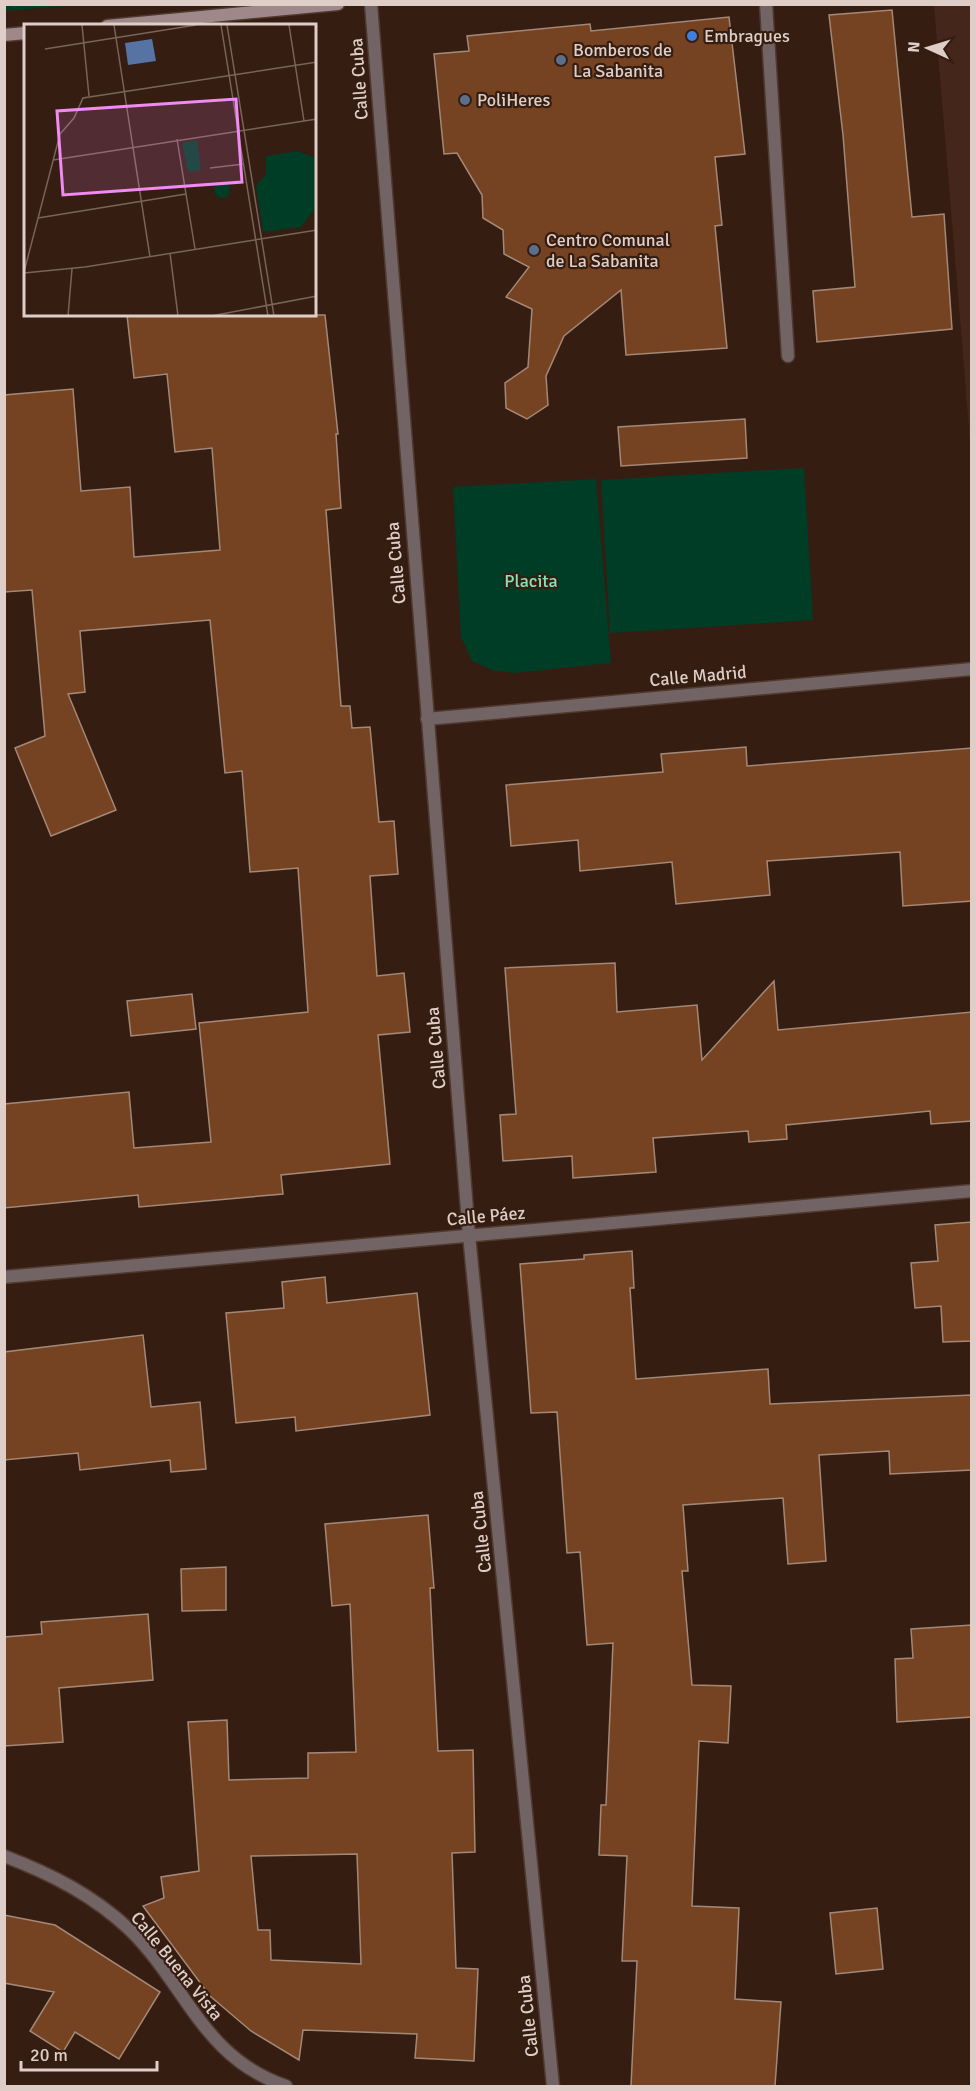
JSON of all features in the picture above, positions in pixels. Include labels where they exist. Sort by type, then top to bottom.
[{"type":"main road","points":[[128,24],[338,4]]},
{"type":"main road","points":[[4,35],[24,33]]},
{"type":"street","name":"Calle Cuba","points":[[371,4],[469,1235],[553,2086]]},
{"type":"street","points":[[766,4],[788,356]]},
{"type":"street","name":"Calle Madrid","points":[[427,719],[972,669]]},
{"type":"street","name":"Calle Páez","points":[[4,1276],[972,1191]]},
{"type":"street","name":"Calle Buena Vista","points":[[4,1856],[53,1875],[97,1902],[131,1932],[217,2044],[243,2067],[266,2080],[286,2086]]},
{"type":"shaded area","points":[[934,5],[971,5],[971,456],[964,367]]},
{"type":"green space","points":[[5,4],[75,4],[75,5],[5,11]]},
{"type":"green space","points":[[804,468],[813,620],[610,633],[601,480]]},
{"type":"green space","name":"Placita","points":[[596,479],[611,663],[513,673],[492,670],[472,661],[461,637],[453,487]]},
{"type":"building","points":[[892,10],[912,217],[944,214],[952,329],[817,342],[813,291],[855,287],[843,135],[829,15]]},
{"type":"building","points":[[729,17],[745,154],[715,157],[722,225],[715,226],[727,348],[626,355],[621,290],[564,336],[546,376],[548,405],[527,419],[506,408],[505,383],[528,367],[532,309],[506,297],[529,267],[504,254],[503,230],[483,218],[482,195],[457,153],[444,154],[434,54],[469,51],[467,36],[590,24],[591,31]]},
{"type":"building","points":[[325,315],[338,434],[336,434],[341,508],[326,510],[341,706],[350,706],[352,728],[370,727],[379,822],[394,821],[398,874],[370,876],[377,976],[404,973],[410,1032],[378,1035],[390,1164],[281,1175],[283,1194],[139,1207],[138,1195],[4,1208],[4,1104],[129,1092],[134,1148],[211,1142],[199,1023],[308,1012],[298,868],[250,872],[242,771],[225,773],[210,620],[80,631],[85,692],[68,694],[116,810],[51,836],[15,748],[45,736],[32,590],[4,592],[4,395],[73,389],[81,491],[130,487],[134,557],[220,550],[212,448],[175,452],[167,374],[134,378],[127,316]]},
{"type":"building","points":[[745,419],[747,458],[621,466],[618,427]]},
{"type":"building","points":[[746,747],[747,766],[972,748],[972,901],[903,906],[900,852],[767,861],[770,895],[676,904],[672,862],[580,871],[578,840],[511,846],[506,785],[663,772],[661,754]]},
{"type":"building","points":[[615,963],[617,1012],[697,1005],[702,1060],[774,981],[778,1030],[972,1012],[972,1121],[931,1124],[930,1111],[786,1125],[787,1139],[749,1142],[748,1131],[653,1138],[656,1172],[573,1178],[572,1156],[503,1161],[500,1115],[516,1114],[505,968]]},
{"type":"building","points":[[192,994],[196,1029],[131,1036],[127,1001]]},
{"type":"building","points":[[972,1222],[972,1341],[943,1342],[941,1306],[915,1308],[911,1263],[938,1261],[935,1225]]},
{"type":"building","points":[[632,1251],[634,1288],[630,1288],[636,1379],[768,1369],[770,1404],[972,1395],[972,1470],[890,1474],[889,1451],[819,1455],[826,1561],[788,1564],[783,1498],[683,1505],[688,1571],[682,1571],[692,1685],[731,1686],[728,1743],[699,1741],[692,1906],[739,1908],[735,1999],[781,2002],[775,2086],[631,2086],[637,1961],[622,1961],[627,1856],[599,1855],[601,1805],[606,1805],[613,1643],[587,1645],[580,1552],[567,1553],[557,1412],[531,1413],[520,1264],[584,1259],[584,1255]]},
{"type":"building","points":[[325,1277],[327,1303],[417,1293],[430,1415],[296,1431],[295,1417],[236,1423],[226,1313],[284,1308],[282,1282]]},
{"type":"building","points":[[143,1335],[151,1407],[200,1402],[206,1469],[171,1472],[170,1460],[80,1470],[78,1453],[4,1460],[4,1352]]},
{"type":"building","points":[[428,1515],[434,1588],[430,1588],[438,1751],[473,1750],[475,1852],[452,1853],[456,1968],[478,1969],[474,2061],[415,2058],[417,2034],[303,2030],[299,2060],[251,2031],[210,1996],[143,1906],[164,1898],[161,1877],[199,1871],[188,1722],[227,1720],[229,1780],[308,1778],[308,1753],[356,1752],[350,1604],[332,1606],[325,1524]],"holes":[[[357,1854],[361,1964],[271,1960],[270,1930],[258,1930],[251,1856]]]},
{"type":"building","points":[[226,1567],[226,1610],[182,1611],[181,1569]]},
{"type":"building","points":[[148,1614],[153,1680],[59,1688],[63,1742],[4,1746],[4,1637],[42,1634],[41,1622]]},
{"type":"building","points":[[972,1625],[972,1717],[897,1722],[895,1659],[913,1658],[911,1629]]},
{"type":"building","points":[[877,1908],[883,1969],[836,1974],[830,1913]]},
{"type":"building","points":[[4,1915],[55,1925],[160,1992],[119,2059],[75,2032],[63,2052],[30,2031],[54,1992],[4,1983]]},
{"type":"place","name":"Embragues","points":[[692,36]]},
{"type":"place","name":"Bomberos de La Sabanita","points":[[561,60]]},
{"type":"place","name":"PoliHeres","points":[[465,100]]},
{"type":"place","name":"Centro Comunal de La Sabanita","points":[[534,250]]}]
